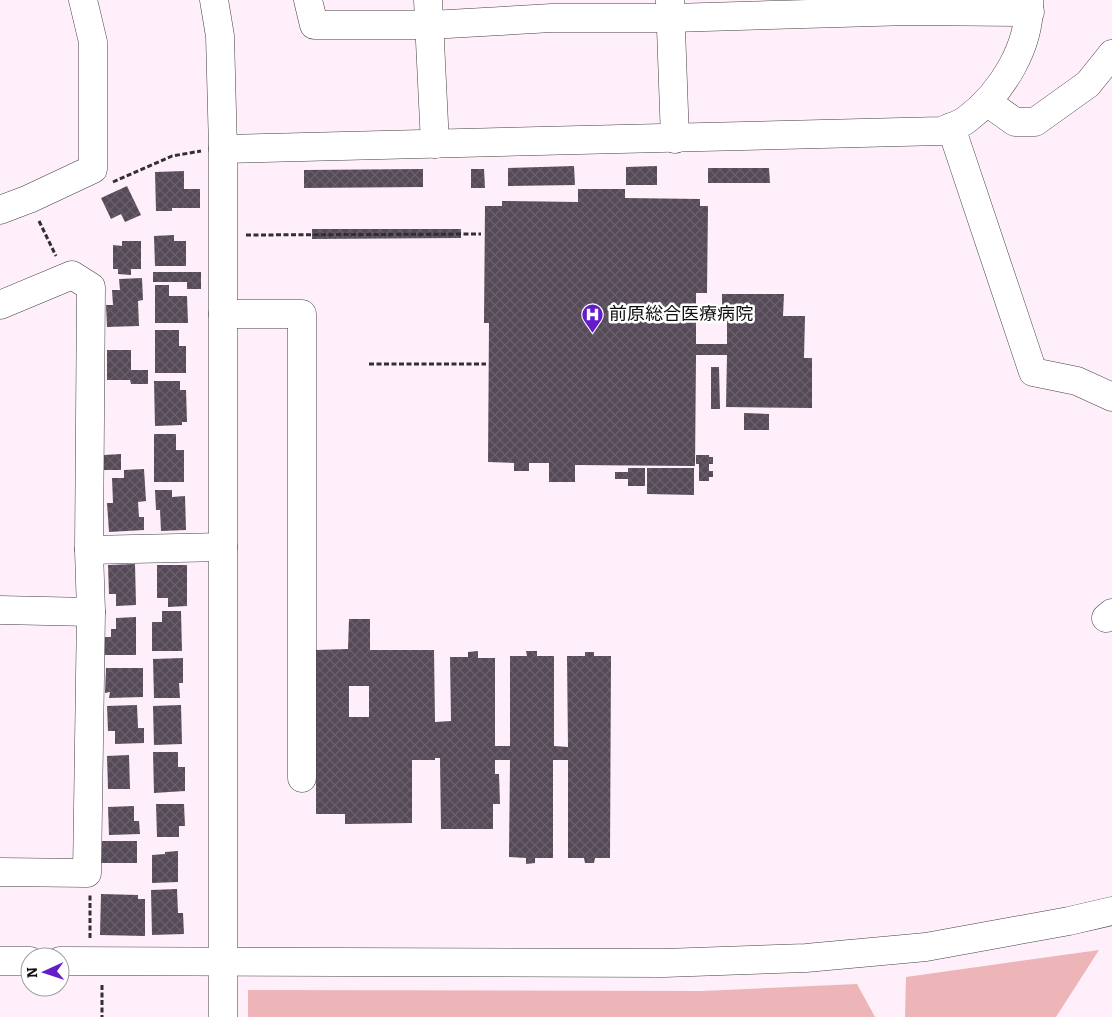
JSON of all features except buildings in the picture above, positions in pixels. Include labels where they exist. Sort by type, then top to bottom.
[{"type":"street","points":[[0,210],[29,199],[93,169],[93,42],[83,0]]},
{"type":"street","points":[[214,0],[220,36],[224,149],[223,1017]]},
{"type":"street","points":[[224,149],[941,131],[965,121],[987,102],[1007,75],[1022,46],[1029,6],[551,9],[429,13],[314,25],[308,0]]},
{"type":"street","points":[[671,9],[675,139]]},
{"type":"street","points":[[429,13],[435,144]]},
{"type":"street","points":[[987,102],[1015,122],[1035,122],[1088,84],[1112,54]]},
{"type":"street","points":[[951,127],[1034,372],[1077,381],[1112,397]]},
{"type":"street","points":[[0,305],[72,274],[91,287],[89,550],[91,612],[87,874],[0,872]]},
{"type":"street","points":[[223,314],[302,314],[302,778]]},
{"type":"street","points":[[89,550],[223,547]]},
{"type":"street","points":[[0,610],[91,612]]},
{"type":"street","points":[[70,961],[664,963],[806,958],[926,947],[1060,923],[1112,910]]},
{"type":"street","points":[[0,961],[20,961]]},
{"type":"path","points":[[109,184],[172,156],[224,149]]},
{"type":"path","points":[[29,199],[65,277]]},
{"type":"path","points":[[238,235],[481,234]]},
{"type":"path","points":[[369,364],[486,364]]},
{"type":"path","points":[[87,874],[90,886],[90,944]]},
{"type":"path","points":[[102,982],[102,1017]]},
{"type":"shaded area","points":[[1099,950],[1056,1017],[905,1017],[906,977]]},
{"type":"shaded area","points":[[857,984],[875,1017],[248,1017],[248,990],[702,991]]},
{"type":"place","name":"前原総合医療病院","points":[[593,333]]}]
